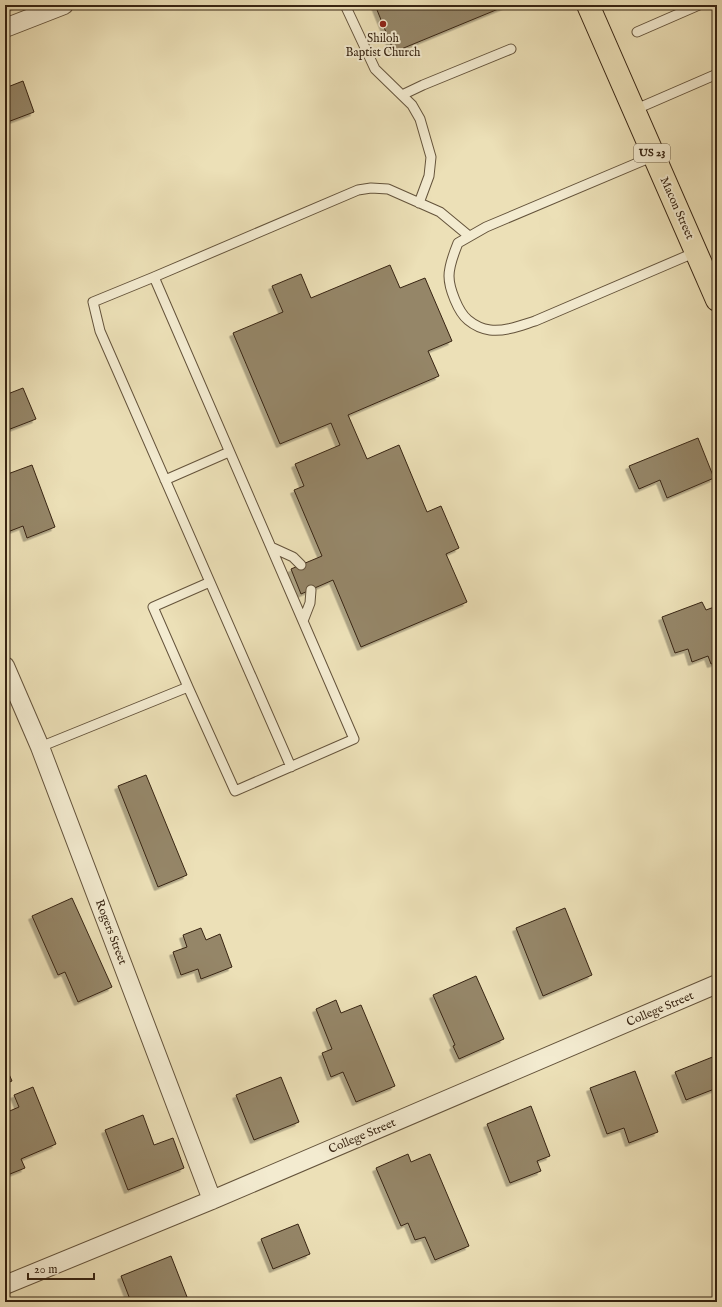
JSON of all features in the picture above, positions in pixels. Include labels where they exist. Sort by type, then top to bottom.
[{"type":"main road","name":"Macon Street","points":[[588,5],[696,252],[712,275],[717,300]]},
{"type":"street","points":[[5,28],[64,5]]},
{"type":"street","name":"Rogers Street","points":[[5,666],[40,747],[212,1200]]},
{"type":"street","name":"College Street","points":[[5,1284],[212,1200],[717,984]]},
{"type":"lane","points":[[345,5],[375,69],[412,105],[420,120],[431,158],[428,176],[419,203]]},
{"type":"lane","points":[[637,32],[699,5]]},
{"type":"lane","points":[[402,95],[511,49]]},
{"type":"lane","points":[[634,110],[717,74]]},
{"type":"lane","points":[[654,156],[486,227],[458,243],[452,258],[449,275],[451,290],[461,312],[468,320],[478,326],[492,330],[510,328],[535,321],[696,252]]},
{"type":"lane","points":[[291,767],[100,331],[93,302],[358,190],[371,188],[388,189],[440,212],[470,236]]},
{"type":"lane","points":[[154,277],[354,739],[235,791],[153,607],[210,582]]},
{"type":"lane","points":[[165,480],[229,452]]},
{"type":"lane","points":[[271,547],[293,557],[301,565]]},
{"type":"lane","points":[[303,621],[310,603],[311,590]]},
{"type":"lane","points":[[40,747],[188,687]]},
{"type":"building","points":[[5,5],[19,5],[5,11]]},
{"type":"building","points":[[375,5],[508,5],[394,52]]},
{"type":"building","points":[[23,81],[34,112],[5,123],[5,88]]},
{"type":"building","points":[[390,265],[400,288],[425,278],[452,341],[428,351],[439,376],[348,415],[367,459],[399,445],[427,512],[441,506],[459,548],[446,554],[467,602],[361,647],[333,580],[301,594],[291,569],[322,556],[294,490],[304,486],[295,464],[340,445],[331,423],[280,444],[233,333],[283,312],[272,286],[301,274],[311,298]]},
{"type":"building","points":[[23,388],[36,419],[5,431],[5,395]]},
{"type":"building","points":[[698,438],[714,478],[667,498],[660,480],[639,489],[629,466]]},
{"type":"building","points":[[32,465],[55,527],[27,538],[23,526],[5,533],[5,475]]},
{"type":"building","points":[[702,602],[706,610],[717,606],[717,662],[711,664],[708,656],[692,662],[688,649],[675,653],[662,617]]},
{"type":"building","points":[[146,775],[187,875],[158,887],[118,786]]},
{"type":"building","points":[[72,898],[112,987],[78,1002],[65,972],[58,975],[32,916]]},
{"type":"building","points":[[565,908],[592,975],[543,996],[516,928]]},
{"type":"building","points":[[201,928],[206,940],[220,934],[232,967],[201,979],[198,969],[181,975],[173,952],[187,947],[183,935]]},
{"type":"building","points":[[476,976],[504,1039],[459,1059],[453,1046],[455,1045],[433,995]]},
{"type":"building","points":[[336,1000],[341,1013],[361,1005],[395,1086],[356,1102],[343,1072],[331,1077],[322,1053],[332,1049],[316,1009]]},
{"type":"building","points":[[715,1056],[717,1061],[717,1088],[686,1100],[675,1072]]},
{"type":"building","points":[[5,1065],[12,1081],[5,1084]]},
{"type":"building","points":[[635,1071],[658,1132],[629,1143],[624,1128],[607,1134],[590,1088]]},
{"type":"building","points":[[281,1077],[299,1122],[254,1140],[236,1095]]},
{"type":"building","points":[[33,1087],[56,1144],[21,1159],[25,1168],[5,1176],[5,1113],[19,1107],[14,1095]]},
{"type":"building","points":[[531,1106],[550,1156],[537,1161],[541,1171],[510,1183],[487,1124]]},
{"type":"building","points":[[143,1115],[154,1145],[173,1138],[184,1168],[128,1190],[105,1130]]},
{"type":"building","points":[[408,1154],[411,1162],[430,1154],[469,1246],[435,1260],[425,1237],[415,1240],[408,1223],[401,1226],[376,1168]]},
{"type":"building","points":[[298,1224],[310,1254],[273,1269],[261,1239]]},
{"type":"building","points":[[171,1256],[189,1302],[131,1302],[121,1276]]},
{"type":"place","name":"Shiloh Baptist Church","points":[[383,24]]}]
